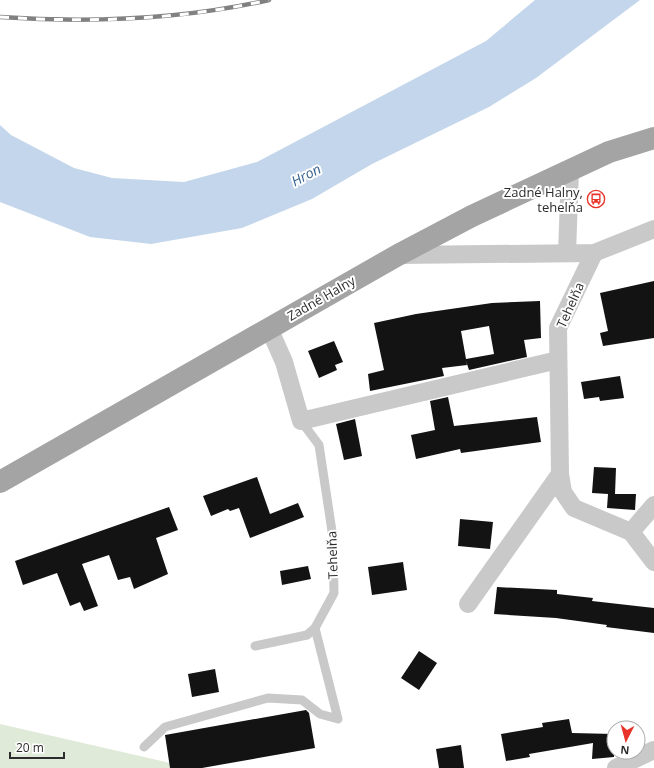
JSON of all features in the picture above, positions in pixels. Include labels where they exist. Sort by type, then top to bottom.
[{"type":"main road","name":"Zadné Halny","points":[[0,482],[398,255],[472,216],[609,152],[654,138]]},
{"type":"street","points":[[567,253],[570,170]]},
{"type":"street","points":[[398,255],[594,253],[654,230]]},
{"type":"street","name":"Tehelňa","points":[[594,253],[558,328],[560,474],[563,492],[574,508],[631,532],[654,562]]},
{"type":"street","name":"Tehelňa","points":[[269,328],[284,362],[301,421]]},
{"type":"street","points":[[301,421],[558,360]]},
{"type":"street","points":[[468,604],[560,474]]},
{"type":"street","points":[[631,532],[654,505]]},
{"type":"street","points":[[616,768],[654,750]]},
{"type":"lane","name":"Tehelňa","points":[[301,421],[319,445],[334,538],[334,593],[315,628]]},
{"type":"lane","points":[[144,747],[165,727],[268,698],[302,700],[320,714],[338,719],[315,628],[307,635],[255,646]]},
{"type":"green space","points":[[0,724],[166,762],[183,768],[0,768]]},
{"type":"water","name":"Hron","points":[[535,0],[640,0],[536,78],[489,107],[372,164],[312,199],[242,228],[151,244],[90,237],[0,202],[0,125],[11,135],[74,168],[112,178],[184,182],[257,162],[486,41]]},
{"type":"building","points":[[654,281],[654,338],[603,346],[600,333],[608,331],[600,293]]},
{"type":"building","points":[[540,301],[541,338],[524,340],[527,357],[469,370],[466,361],[467,365],[442,368],[444,376],[370,391],[368,374],[384,370],[374,323],[416,314],[492,303]],"holes":[[[489,326],[494,354],[466,359],[461,331]]]},
{"type":"building","points":[[334,341],[343,362],[335,365],[337,370],[319,378],[308,351]]},
{"type":"building","points":[[620,376],[624,398],[600,401],[599,397],[584,399],[581,382]]},
{"type":"building","points":[[448,397],[454,426],[537,417],[541,442],[461,453],[460,449],[416,459],[411,435],[435,430],[430,401]]},
{"type":"building","points":[[355,419],[362,456],[344,460],[336,424]]},
{"type":"building","points":[[594,467],[616,468],[615,494],[636,494],[635,510],[607,508],[608,494],[592,493]]},
{"type":"building","points":[[257,477],[270,514],[298,503],[304,517],[250,538],[239,508],[230,511],[228,509],[211,516],[203,496]]},
{"type":"building","points":[[169,507],[178,530],[156,538],[168,574],[134,589],[130,577],[118,580],[109,555],[82,564],[98,606],[84,611],[80,602],[70,606],[57,573],[23,585],[15,561]]},
{"type":"building","points":[[460,519],[493,522],[490,549],[458,546]]},
{"type":"building","points":[[403,562],[407,590],[372,595],[368,567]]},
{"type":"building","points":[[308,566],[311,579],[282,585],[280,571]]},
{"type":"building","points":[[497,587],[557,590],[557,594],[593,598],[592,601],[654,608],[654,633],[606,627],[607,625],[556,618],[494,614]]},
{"type":"building","points":[[419,651],[437,663],[419,690],[401,678]]},
{"type":"building","points":[[215,669],[219,692],[192,697],[188,674]]},
{"type":"building","points":[[306,710],[309,713],[315,748],[202,768],[170,768],[165,735]]},
{"type":"building","points":[[569,719],[572,733],[606,734],[606,758],[592,759],[593,743],[529,754],[530,757],[506,761],[501,734],[543,727],[542,723]]},
{"type":"building","points":[[461,745],[464,768],[439,768],[436,749]]},
{"type":"railway","points":[[0,17],[102,20],[169,16],[236,7],[269,0]]},
{"type":"place","name":"Zadné Halny, tehelňa","points":[[596,199]]}]
